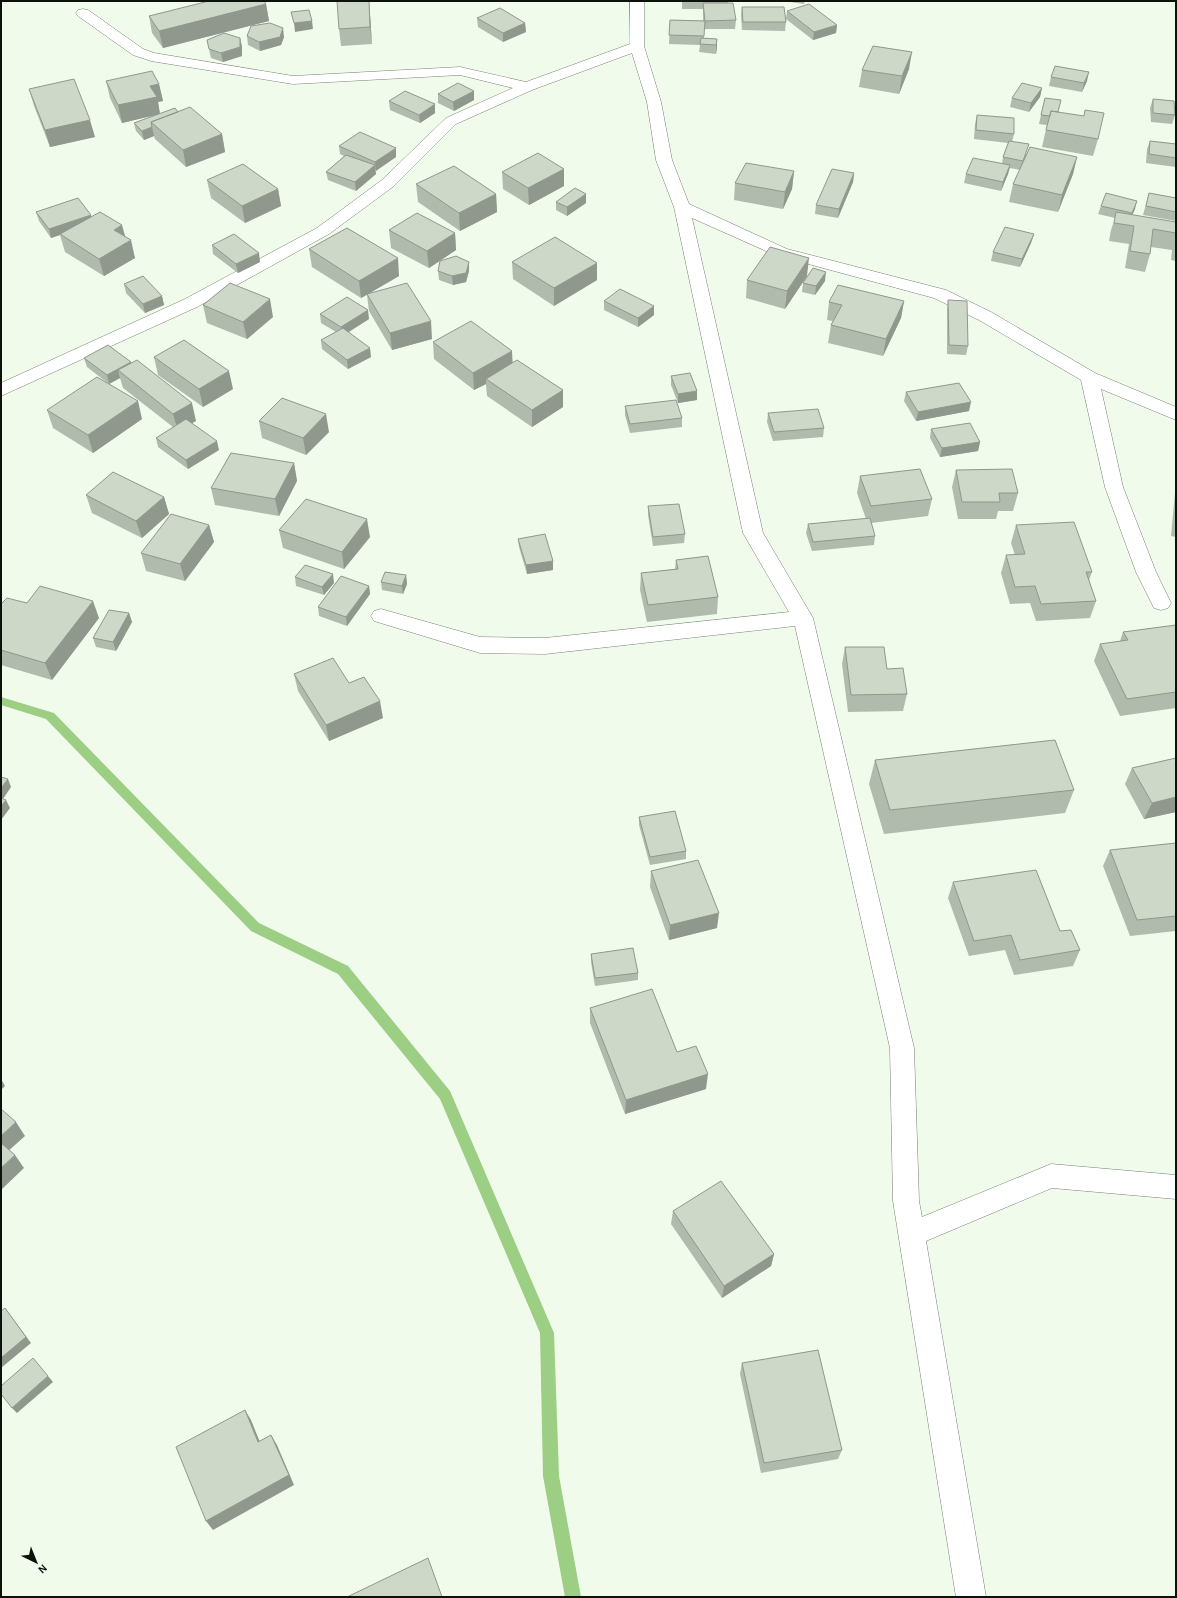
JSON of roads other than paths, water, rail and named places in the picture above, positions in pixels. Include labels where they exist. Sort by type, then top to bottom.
[{"type":"street","points":[[637,1],[637,46],[654,102],[664,160],[682,207],[753,533],[803,618],[902,1048],[906,1201],[971,1597]]},
{"type":"street","points":[[83,13],[138,52],[152,57],[260,76],[293,80],[460,71],[527,87]]},
{"type":"street","points":[[1,390],[191,304],[323,231],[388,183],[450,121],[527,87],[637,46]]},
{"type":"street","points":[[682,207],[781,252],[940,294],[985,316],[1089,377],[1176,414]]},
{"type":"street","points":[[1089,377],[1114,487],[1146,572],[1161,603]]},
{"type":"street","points":[[382,616],[480,645],[545,646],[803,618]]},
{"type":"street","points":[[911,1234],[1051,1176],[1176,1187]]},
{"type":"waterway","points":[[1,701],[50,716],[255,927],[343,970],[445,1095],[547,1333],[551,1476],[573,1597]]}]
